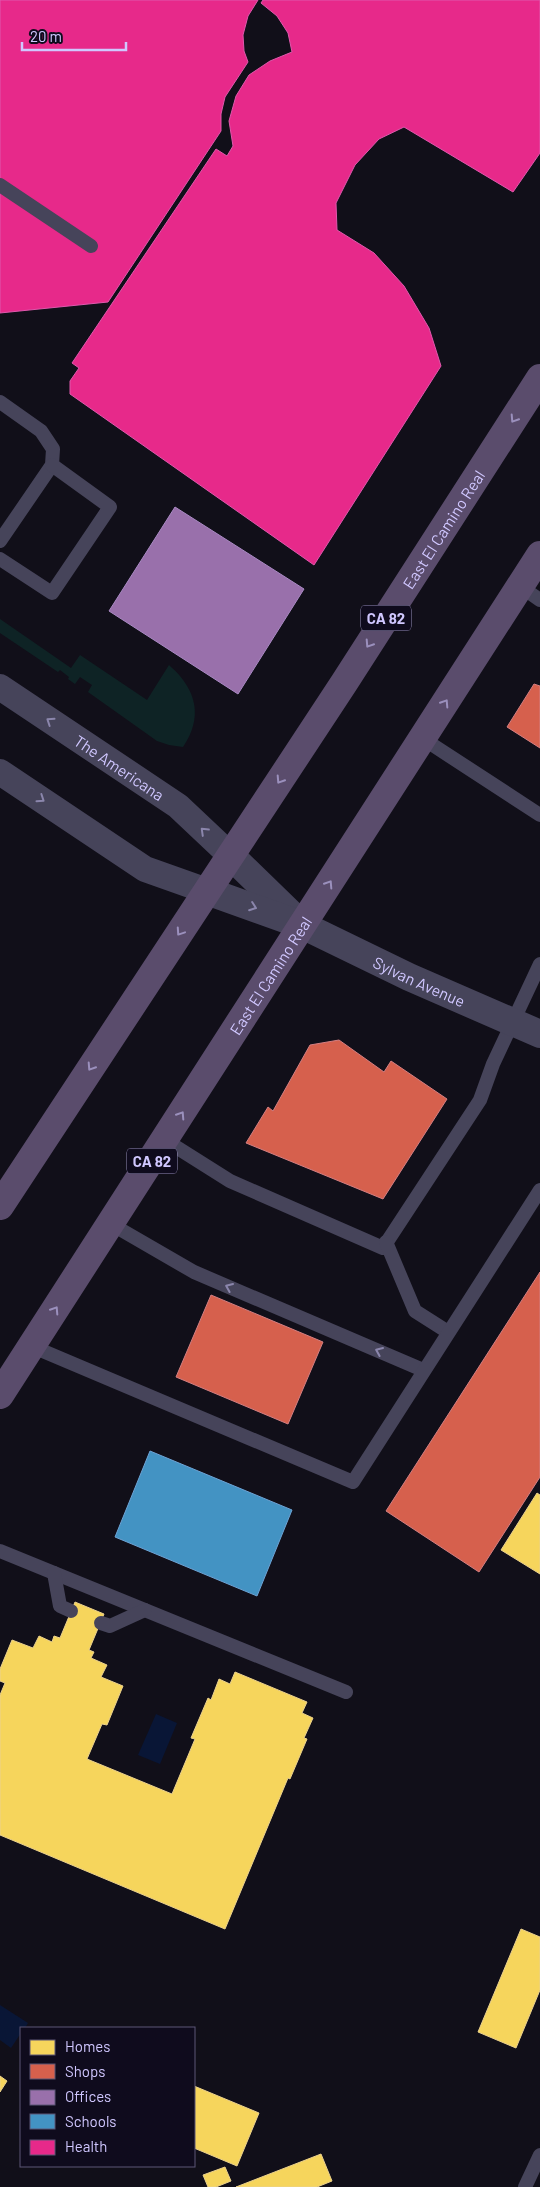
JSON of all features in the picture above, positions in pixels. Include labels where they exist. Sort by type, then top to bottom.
[{"type":"main road","name":"East El Camino Real","points":[[0,1206],[540,378]]},
{"type":"main road","name":"East El Camino Real","points":[[0,1395],[422,738],[530,593],[540,555]]},
{"type":"street","name":"The Americana","points":[[0,687],[178,806],[230,856]]},
{"type":"street","points":[[0,772],[145,868],[207,891]]},
{"type":"street","name":"Sylvan Avenue","points":[[230,856],[302,925]]},
{"type":"street","name":"Sylvan Avenue","points":[[207,891],[302,925],[409,977],[540,1034]]},
{"type":"lane","points":[[0,185],[91,246]]},
{"type":"lane","points":[[0,402],[41,431],[53,449],[52,465],[0,541]]},
{"type":"lane","points":[[0,559],[52,593],[110,507],[52,465]]},
{"type":"lane","points":[[422,738],[540,815]]},
{"type":"lane","points":[[165,1140],[230,1181],[383,1248],[480,1100],[493,1064],[540,964]]},
{"type":"lane","points":[[30,1346],[353,1482],[540,1190]]},
{"type":"lane","points":[[111,1224],[194,1272],[424,1370]]},
{"type":"lane","points":[[386,1242],[415,1311],[448,1332]]},
{"type":"lane","points":[[0,1551],[346,1692]]},
{"type":"lane","points":[[54,1573],[60,1606],[71,1610]]},
{"type":"lane","points":[[101,1623],[110,1626],[145,1610]]},
{"type":"lane","points":[[525,2187],[540,2155]]},
{"type":"green space","points":[[0,619],[71,668],[80,655],[147,700],[169,665],[187,685],[194,705],[193,726],[183,747],[157,741],[88,692],[92,685],[80,677],[75,684],[60,670],[58,672],[0,633]]},
{"type":"water","points":[[156,1714],[177,1723],[160,1764],[138,1755]]},
{"type":"water","points":[[0,2005],[28,2023],[26,2027],[20,2027],[20,2034],[11,2048],[0,2040]]},
{"type":"building: Homes","points":[[537,1493],[540,1495],[540,1574],[501,1550]]},
{"type":"building: Homes","points":[[75,1602],[104,1614],[89,1650],[94,1652],[91,1658],[107,1665],[101,1677],[123,1686],[107,1725],[102,1724],[87,1759],[172,1794],[195,1739],[191,1738],[208,1698],[211,1700],[219,1679],[230,1684],[235,1672],[307,1702],[302,1713],[313,1718],[304,1738],[307,1739],[290,1779],[288,1778],[225,1929],[0,1835],[0,1695],[5,1683],[0,1681],[0,1669],[12,1640],[33,1648],[39,1636],[52,1642],[54,1636],[60,1638]]},
{"type":"building: Homes","points":[[521,1929],[540,1937],[540,1990],[516,2048],[478,2032]]},
{"type":"building: Homes","points":[[0,2076],[7,2081],[0,2092]]},
{"type":"building: Homes","points":[[195,2086],[259,2113],[237,2166],[195,2148]]},
{"type":"building: Homes","points":[[321,2154],[332,2181],[317,2187],[236,2187]]},
{"type":"building: Homes","points":[[225,2167],[231,2181],[216,2187],[208,2187],[203,2175]]},
{"type":"building: Shops","points":[[534,684],[540,686],[540,748],[507,727]]},
{"type":"building: Shops","points":[[339,1040],[384,1072],[391,1061],[447,1099],[383,1199],[246,1143],[268,1107],[273,1111],[310,1045]]},
{"type":"building: Shops","points":[[540,1272],[540,1477],[479,1572],[386,1511]]},
{"type":"building: Shops","points":[[211,1295],[323,1342],[288,1424],[176,1377]]},
{"type":"building: Offices","points":[[175,507],[304,589],[238,694],[109,611]]},
{"type":"building: Schools","points":[[150,1451],[292,1510],[257,1596],[115,1537]]},
{"type":"building: Health","points":[[0,0],[258,0],[248,16],[243,35],[244,51],[248,62],[225,97],[221,114],[221,131],[108,302],[0,313]]},
{"type":"building: Health","points":[[263,0],[540,0],[540,153],[513,192],[404,127],[379,139],[355,165],[336,203],[337,230],[374,253],[404,286],[429,328],[441,366],[314,565],[70,394],[70,381],[79,368],[72,363],[216,149],[227,156],[233,146],[229,121],[236,96],[249,75],[270,61],[292,52],[288,33],[277,16],[261,3]]}]
